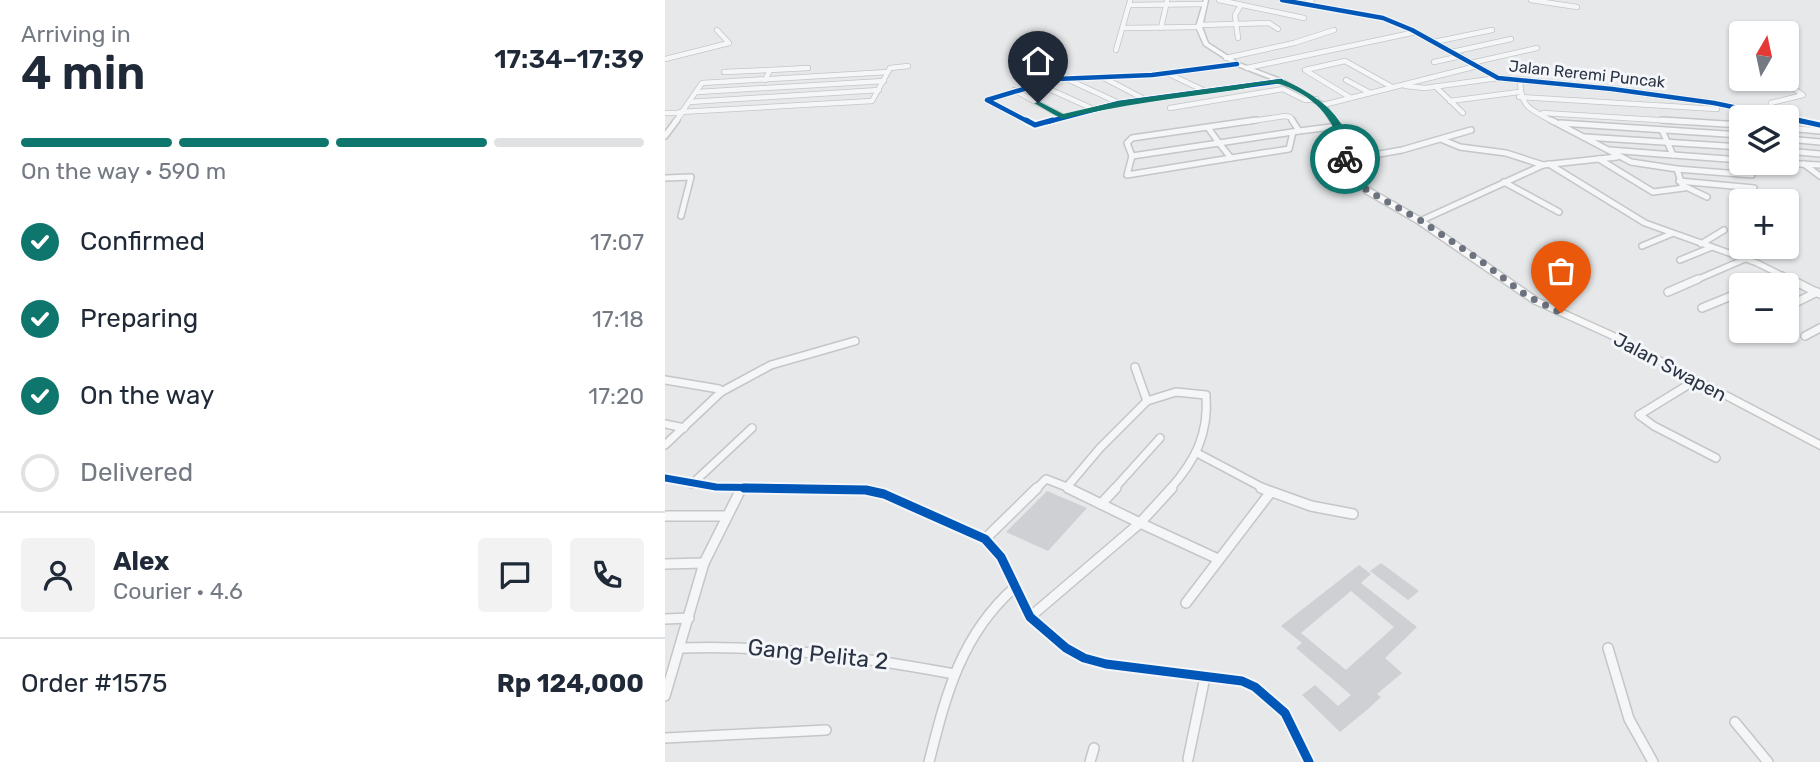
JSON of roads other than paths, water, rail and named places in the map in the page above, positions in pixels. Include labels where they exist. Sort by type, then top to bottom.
[{"type":"main road","name":"Jalan Reremi Puncak","points":[[1282,0],[1369,14],[1416,32],[1498,78],[1729,108]]},
{"type":"main road","points":[[1199,26],[1205,2]]},
{"type":"main road","name":"Jalan Swapen","points":[[1199,26],[1206,44],[1226,58],[1281,81],[1319,102],[1339,126],[1348,172],[1359,184],[1420,220],[1536,301],[1611,335],[1820,445]]},
{"type":"main road","name":"Jalan Reremi Puncak","points":[[1799,120],[1820,125]]},
{"type":"street","points":[[1219,0],[1304,18]]},
{"type":"street","points":[[1304,4],[1312,0]]},
{"type":"street","points":[[1531,0],[1577,7]]},
{"type":"street","points":[[1116,50],[1130,2],[1205,2]]},
{"type":"street","points":[[1161,28],[1167,2]]},
{"type":"street","points":[[1237,38],[1236,11],[1241,5]]},
{"type":"street","points":[[1123,28],[1269,23],[1278,29]]},
{"type":"street","points":[[665,59],[729,43],[717,30]]},
{"type":"street","points":[[1226,58],[1294,43],[1334,30]]},
{"type":"street","points":[[1434,42],[1492,30]]},
{"type":"street","points":[[1247,68],[1416,32]]},
{"type":"street","points":[[1452,52],[1511,39]]},
{"type":"street","points":[[1170,108],[1283,89],[1305,100],[1319,102],[1351,98],[1537,48]]},
{"type":"street","points":[[1434,62],[1461,57]]},
{"type":"street","points":[[1351,98],[1305,69],[1346,61],[1392,87]]},
{"type":"street","points":[[1237,64],[1169,74],[1065,78],[1014,90],[987,100],[1034,125],[1119,103],[1281,81]]},
{"type":"street","points":[[665,113],[872,101],[892,68],[908,66]]},
{"type":"street","points":[[724,72],[808,68]]},
{"type":"street","points":[[749,108],[770,70]]},
{"type":"street","points":[[665,136],[702,83],[888,72]]},
{"type":"street","points":[[1169,74],[1205,92]]},
{"type":"street","points":[[1103,77],[1147,100]]},
{"type":"street","points":[[1065,78],[1119,103]]},
{"type":"street","points":[[1399,85],[1436,87],[1498,78]]},
{"type":"street","points":[[1346,80],[1370,93]]},
{"type":"street","points":[[1520,80],[1519,94],[1529,109],[1541,113],[1618,157],[1638,164],[1729,172]]},
{"type":"street","points":[[697,92],[884,81]]},
{"type":"street","points":[[1038,84],[1091,109]]},
{"type":"street","points":[[812,104],[823,85]]},
{"type":"street","points":[[1436,87],[1463,113]]},
{"type":"street","points":[[689,102],[879,90]]},
{"type":"street","points":[[1014,90],[1062,116]]},
{"type":"street","points":[[1771,105],[1803,95],[1797,91]]},
{"type":"street","points":[[1450,101],[1519,94],[1715,106],[1727,134],[1556,123]]},
{"type":"street","points":[[1541,113],[1729,124]]},
{"type":"street","points":[[1287,117],[1296,131],[1289,149],[1127,174],[1132,156],[1127,143],[1129,139],[1287,117]]},
{"type":"street","points":[[1799,140],[1820,142],[1817,131],[1809,123]]},
{"type":"street","points":[[1132,156],[1339,126]]},
{"type":"street","points":[[1209,129],[1231,158]]},
{"type":"street","points":[[1799,129],[1817,131]]},
{"type":"street","points":[[1345,160],[1443,139],[1471,130]]},
{"type":"street","points":[[1662,130],[1673,155]]},
{"type":"street","points":[[1581,137],[1729,146]]},
{"type":"street","points":[[1443,139],[1460,147],[1506,153],[1546,164],[1624,212],[1671,234],[1729,253]]},
{"type":"street","points":[[1605,150],[1729,159]]},
{"type":"street","points":[[1799,152],[1820,154]]},
{"type":"street","points":[[1420,220],[1546,164],[1618,157]]},
{"type":"street","points":[[1599,159],[1657,193],[1684,188],[1707,197]]},
{"type":"street","points":[[1799,164],[1820,165]]},
{"type":"street","points":[[1804,164],[1820,176]]},
{"type":"street","points":[[1677,169],[1679,181],[1684,188]]},
{"type":"street","points":[[665,178],[691,177],[681,216]]},
{"type":"street","points":[[1679,181],[1754,188]]},
{"type":"street","points":[[1504,182],[1559,212]]},
{"type":"street","points":[[1701,244],[1724,230]]},
{"type":"street","points":[[1642,246],[1671,234]]},
{"type":"street","points":[[1680,260],[1712,247]]},
{"type":"street","points":[[1668,292],[1745,259],[1777,273]]},
{"type":"street","points":[[1799,283],[1819,293]]},
{"type":"street","points":[[1799,302],[1819,293]]},
{"type":"street","points":[[1702,308],[1729,297]]},
{"type":"street","points":[[1805,336],[1820,328]]},
{"type":"street","points":[[665,445],[721,392],[771,365],[855,341]]},
{"type":"street","points":[[1135,368],[1147,401]]},
{"type":"street","points":[[665,380],[719,389],[721,392]]},
{"type":"street","points":[[1696,380],[1639,415],[1654,426],[1716,458]]},
{"type":"street","points":[[1030,617],[1140,523],[1199,454],[1208,419],[1206,395],[1196,392],[1178,393],[1147,401],[1100,448],[1067,487]]},
{"type":"street","points":[[665,424],[684,428]]},
{"type":"street","points":[[692,484],[752,428]]},
{"type":"street","points":[[1101,504],[1160,438]]},
{"type":"street","points":[[1199,454],[1269,493],[1318,510],[1353,514]]},
{"type":"street","points":[[665,478],[741,489],[875,492],[985,539],[997,549],[1030,617],[1066,648],[1084,658],[1107,664],[1242,681],[1269,695],[1293,723],[1309,762]]},
{"type":"street","points":[[985,539],[1043,480],[1051,479],[1218,559]]},
{"type":"street","points":[[665,696],[704,563],[741,489]]},
{"type":"street","points":[[1186,603],[1269,493]]},
{"type":"street","points":[[665,516],[726,516]]},
{"type":"street","points":[[665,564],[704,563]]},
{"type":"street","points":[[929,762],[954,674],[992,606],[1014,587]]},
{"type":"street","points":[[665,619],[689,618]]},
{"type":"street","name":"Gang Pelita 2","points":[[681,648],[733,645],[775,647],[888,661],[954,674]]},
{"type":"street","points":[[1608,649],[1629,719],[1653,762]]},
{"type":"street","points":[[1188,759],[1205,677]]},
{"type":"street","points":[[1735,722],[1767,762]]},
{"type":"street","points":[[665,738],[825,730]]},
{"type":"street","points":[[1090,762],[1094,748]]}]
